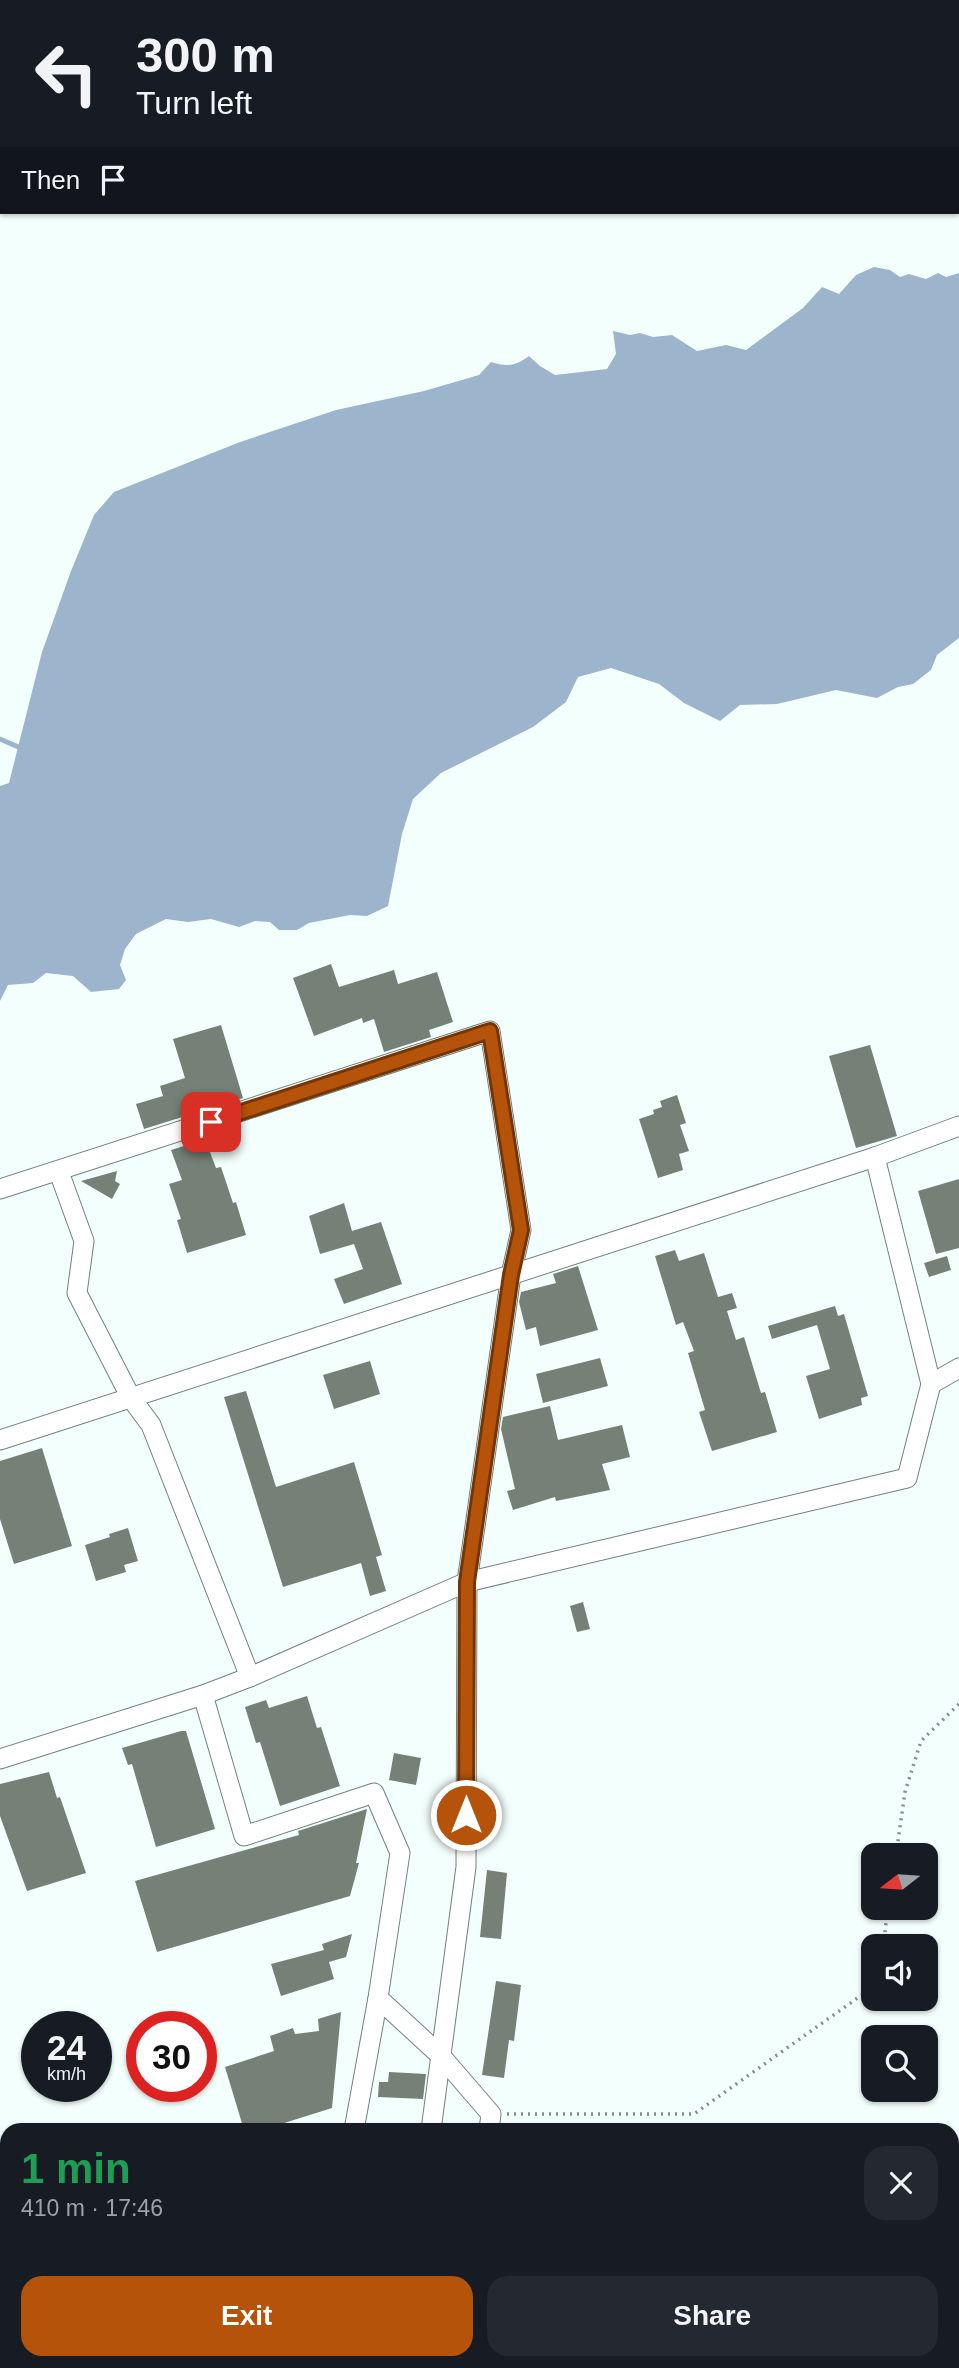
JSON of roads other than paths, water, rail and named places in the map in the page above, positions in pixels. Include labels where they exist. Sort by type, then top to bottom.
[{"type":"street","points":[[0,1189],[490,1031],[521,1230],[511,1275],[467,1582],[466,1867],[432,2123]]},
{"type":"street","points":[[0,1440],[875,1157],[959,1126]]},
{"type":"street","points":[[0,1759],[203,1695],[467,1582],[907,1478],[931,1384],[875,1157]]},
{"type":"street","points":[[59,1172],[84,1241],[78,1293],[131,1398],[152,1425],[250,1677]]},
{"type":"street","points":[[931,1384],[959,1368]]},
{"type":"street","points":[[203,1695],[244,1836],[374,1793],[400,1853],[355,2123]]},
{"type":"street","points":[[378,1998],[441,2056],[490,2122]]},
{"type":"water","points":[[874,267],[890,270],[900,277],[909,274],[926,279],[938,273],[946,277],[959,273],[959,638],[937,655],[931,670],[913,684],[898,687],[877,698],[836,690],[777,704],[740,705],[720,721],[684,703],[659,684],[611,668],[578,677],[566,702],[533,727],[441,773],[413,799],[402,834],[388,906],[367,916],[350,915],[309,923],[297,930],[279,930],[270,922],[255,921],[239,927],[211,919],[188,922],[166,919],[136,934],[125,949],[120,965],[126,980],[119,989],[91,992],[73,976],[46,973],[33,983],[8,985],[0,1001],[0,786],[9,783],[42,652],[71,571],[94,515],[114,492],[240,442],[336,410],[424,391],[479,375],[491,362],[511,365],[529,356],[555,375],[607,369],[616,354],[613,331],[653,337],[672,335],[697,351],[726,345],[746,350],[803,308],[822,287],[839,294],[856,275]]},
{"type":"waterway","points":[[0,739],[23,749]]}]
